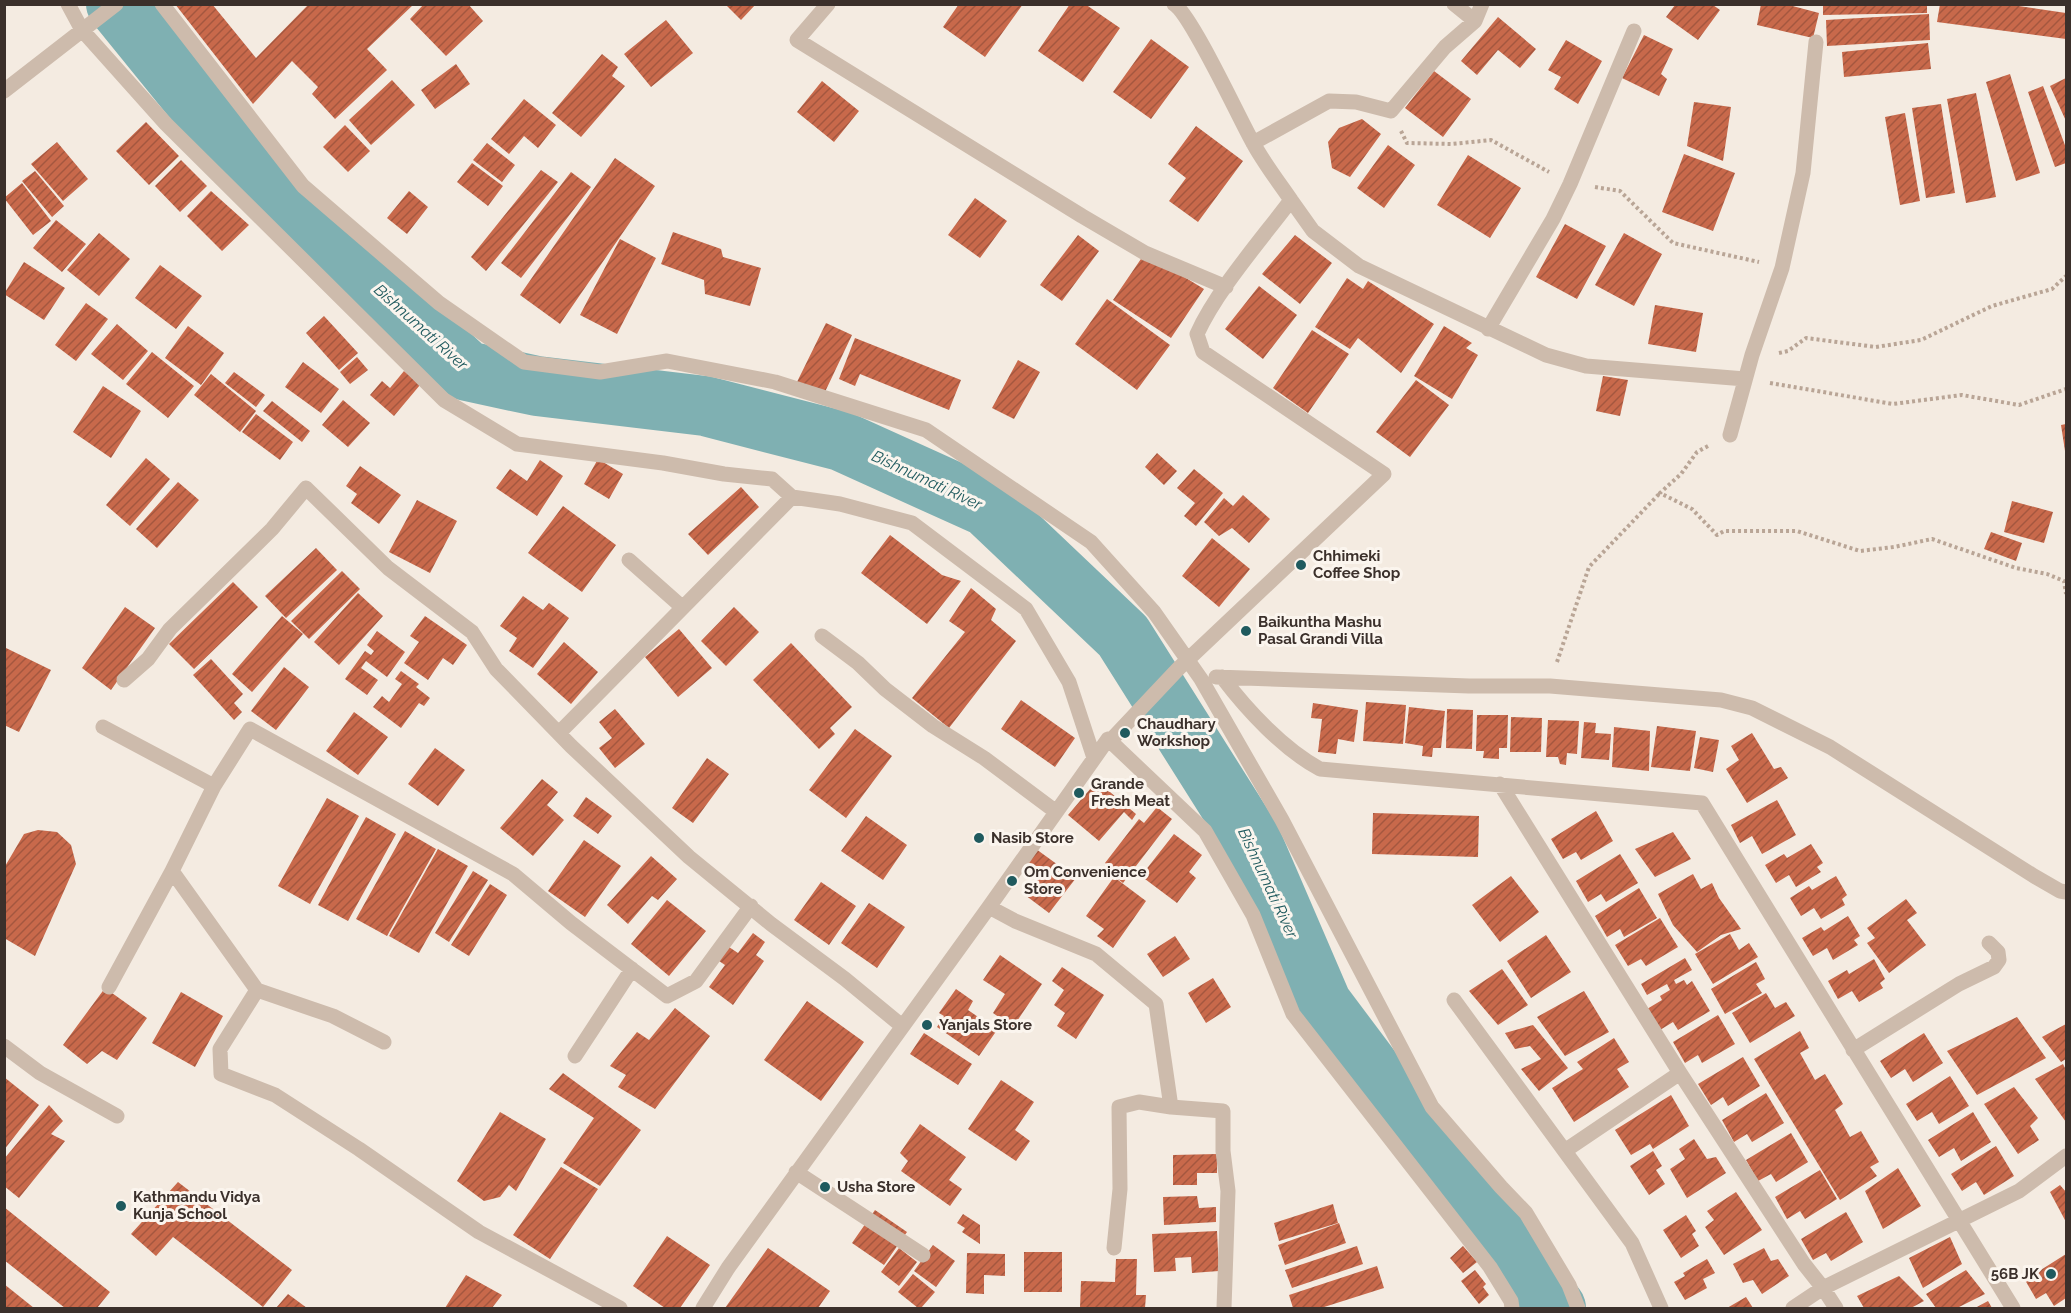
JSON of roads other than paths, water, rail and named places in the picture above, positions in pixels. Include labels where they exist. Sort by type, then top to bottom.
[{"type":"street","points":[[68,4],[166,124],[444,400],[517,444],[772,479],[792,497],[840,504],[912,523],[1026,609],[1069,682],[1094,758]]},
{"type":"street","points":[[4,91],[116,4]]},
{"type":"street","points":[[162,4],[303,186],[439,303],[524,362],[600,372],[668,361],[775,382],[926,430],[1091,542],[1154,612],[1182,664],[1201,679],[1282,820],[1432,1107],[1526,1213],[1569,1285],[1578,1308]]},
{"type":"street","points":[[828,4],[797,40],[1082,216],[1136,247],[1226,287]]},
{"type":"street","points":[[1174,4],[1179,7],[1193,29],[1253,143],[1291,200],[1313,231],[1359,266],[1546,355],[1586,366],[1745,379]]},
{"type":"street","points":[[1454,4],[1475,21]]},
{"type":"street","points":[[1253,143],[1329,101],[1356,102],[1391,111],[1445,47],[1475,21],[1482,4]]},
{"type":"street","points":[[1488,329],[1553,219],[1634,31]]},
{"type":"street","points":[[1730,435],[1752,355],[1782,268],[1803,173],[1816,42]]},
{"type":"street","points":[[703,1308],[728,1268],[796,1172],[989,907],[1094,758],[1182,664],[1384,474],[1203,352],[1197,334],[1226,287],[1291,200]]},
{"type":"street","points":[[124,680],[148,659],[170,629],[272,529],[306,488],[388,568],[472,632],[496,669],[572,746],[689,857],[902,1026]]},
{"type":"street","points":[[560,732],[792,497]]},
{"type":"street","points":[[629,560],[682,607]]},
{"type":"street","points":[[822,636],[933,726],[984,758],[1055,811]]},
{"type":"street","points":[[1201,679],[1222,677],[1469,686],[1550,686],[1721,699],[1752,708],[1830,747],[2034,876],[2060,891],[2067,892]]},
{"type":"street","points":[[1222,677],[1258,720],[1297,755],[1320,769],[1702,803],[2013,1308]]},
{"type":"street","points":[[103,728],[214,786]]},
{"type":"street","points":[[109,987],[172,871],[214,786],[250,729],[513,874],[571,923],[667,996],[696,981],[751,906]]},
{"type":"street","points":[[1110,739],[1205,831],[1252,915],[1293,1014],[1490,1267],[1511,1301],[1512,1308]]},
{"type":"street","points":[[1500,784],[1680,1073],[1804,1264],[1836,1308]]},
{"type":"street","points":[[172,871],[257,990],[333,1016],[384,1042]]},
{"type":"street","points":[[989,907],[1015,921],[1096,954],[1156,1004],[1171,1107]]},
{"type":"street","points":[[1853,1050],[1959,984],[1994,967],[1999,960],[1998,952],[1989,943]]},
{"type":"street","points":[[575,1056],[632,969]]},
{"type":"street","points":[[257,990],[220,1049],[221,1074],[275,1095],[359,1149],[479,1232],[620,1308]]},
{"type":"street","points":[[1455,1000],[1632,1243],[1661,1308]]},
{"type":"street","points":[[4,1046],[40,1073],[117,1116]]},
{"type":"street","points":[[1566,1150],[1680,1073]]},
{"type":"street","points":[[1114,1248],[1120,1189],[1119,1107],[1139,1102],[1223,1111],[1223,1151],[1228,1191],[1224,1308]]},
{"type":"street","points":[[1793,1308],[1823,1288],[1958,1219],[2019,1191],[2067,1156]]},
{"type":"street","points":[[796,1172],[923,1255]]},
{"type":"waterway","name":"Bishnumati River","points":[[116,4],[245,163],[467,371],[537,386],[705,406],[841,441],[987,507],[1123,636],[1251,839],[1322,1004],[1445,1168],[1556,1308]]},
{"type":"place","name":"Chhimeki Coffee Shop","points":[[1301,565]]},
{"type":"place","name":"Baikuntha Mashu Pasal Grandi Villa","points":[[1246,631]]},
{"type":"place","name":"Chaudhary Workshop","points":[[1125,733]]},
{"type":"place","name":"Grande Fresh Meat","points":[[1079,793]]},
{"type":"place","name":"Nasib Store","points":[[979,838]]},
{"type":"place","name":"Om Convenience Store","points":[[1012,881]]},
{"type":"place","name":"Yanjals Store","points":[[927,1025]]},
{"type":"place","name":"Usha Store","points":[[825,1187]]},
{"type":"place","name":"Kathmandu Vidya Kunja School","points":[[121,1206]]},
{"type":"place","name":"56B JK","points":[[2051,1274]]}]
